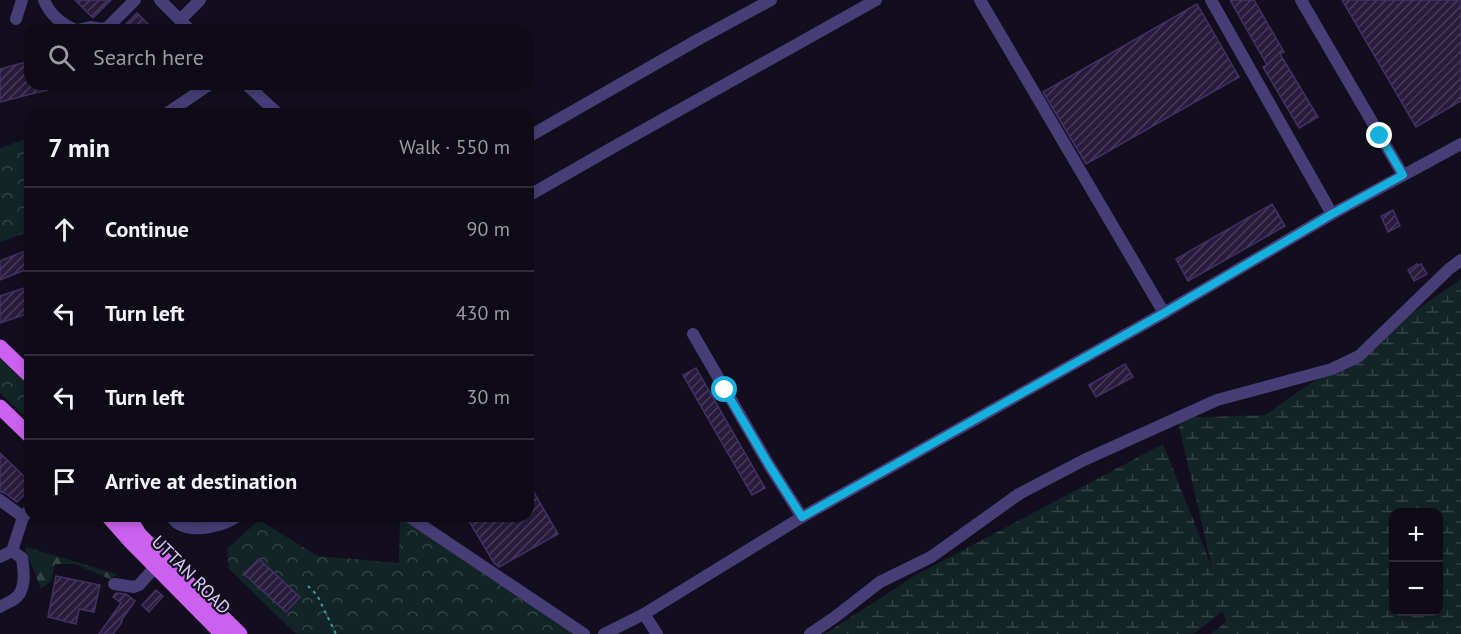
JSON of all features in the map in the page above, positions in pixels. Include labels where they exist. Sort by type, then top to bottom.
[{"type":"main road","points":[[0,347],[24,370]]},
{"type":"main road","points":[[0,407],[24,430]]},
{"type":"main road","name":"UTTAN ROAD","points":[[114,522],[222,634]]},
{"type":"main road","name":"UTTAN ROAD","points":[[132,522],[139,534],[240,634]]},
{"type":"street","points":[[16,19],[22,0]]},
{"type":"street","points":[[45,0],[47,7],[58,21],[64,24]]},
{"type":"street","points":[[111,24],[135,0]]},
{"type":"street","points":[[160,0],[184,24]]},
{"type":"street","points":[[180,20],[200,0]]},
{"type":"street","points":[[534,134],[771,0]]},
{"type":"street","points":[[534,193],[876,0]]},
{"type":"street","points":[[980,0],[1164,313]]},
{"type":"street","points":[[1211,0],[1332,214]]},
{"type":"street","points":[[1301,0],[1403,175]]},
{"type":"street","points":[[175,108],[201,90]]},
{"type":"street","points":[[252,90],[272,108]]},
{"type":"street","points":[[604,634],[644,614],[802,517],[1164,313],[1332,214],[1461,144]]},
{"type":"street","points":[[810,634],[880,582],[930,557],[1019,494],[1084,460],[1217,399],[1332,369],[1359,356],[1461,260]]},
{"type":"street","points":[[693,334],[802,517]]},
{"type":"street","points":[[0,501],[24,512]]},
{"type":"street","points":[[0,558],[12,551],[24,521]]},
{"type":"street","points":[[176,522],[193,528],[208,528],[226,522]]},
{"type":"street","points":[[417,522],[584,634]]},
{"type":"street","points":[[0,607],[15,599],[21,591],[24,578],[22,558],[12,551]]},
{"type":"street","points":[[114,584],[134,587],[139,585],[156,566]]},
{"type":"street","points":[[644,614],[657,634]]},
{"type":"path","points":[[308,586],[317,595],[336,634]]},
{"type":"green space","points":[[24,140],[24,233],[0,242],[0,148]]},
{"type":"green space","points":[[1461,279],[1461,634],[1211,634],[1226,622],[1223,611],[1194,634],[825,634],[916,575],[1163,444],[1212,567],[1177,418],[1265,415]]},
{"type":"green space","points":[[0,357],[24,380],[24,415],[0,393]]},
{"type":"green space","points":[[257,522],[262,522],[318,556],[399,563],[400,522],[408,522],[567,628],[572,634],[296,634],[229,569],[227,549]]},
{"type":"green space","points":[[26,547],[117,574],[110,579],[75,564],[55,564],[51,581],[41,589]]},
{"type":"building","points":[[75,0],[111,0],[93,18]]},
{"type":"building","points":[[1230,0],[1254,0],[1284,52],[1280,54],[1318,117],[1299,128],[1263,67],[1267,65]]},
{"type":"building","points":[[1342,0],[1461,0],[1461,101],[1416,127]]},
{"type":"building","points":[[1197,4],[1239,77],[1086,164],[1043,92]]},
{"type":"building","points":[[137,13],[148,24],[126,24]]},
{"type":"building","points":[[24,63],[24,90],[47,90],[0,102],[0,69]]},
{"type":"building","points":[[1272,204],[1285,226],[1188,281],[1176,259]]},
{"type":"building","points":[[1393,210],[1400,226],[1388,232],[1381,216]]},
{"type":"building","points":[[24,251],[24,270],[0,280],[0,261]]},
{"type":"building","points":[[1421,264],[1427,274],[1414,281],[1408,270]]},
{"type":"building","points":[[24,288],[24,315],[0,323],[0,296]]},
{"type":"building","points":[[1125,364],[1133,377],[1096,397],[1089,385]]},
{"type":"building","points":[[696,368],[765,488],[752,495],[683,375]]},
{"type":"building","points":[[0,453],[24,476],[24,495],[17,502],[0,492]]},
{"type":"building","points":[[534,492],[558,534],[499,567],[494,563],[470,522],[534,522]]},
{"type":"building","points":[[259,559],[300,597],[286,612],[244,574]]},
{"type":"building","points":[[56,576],[100,585],[94,612],[79,609],[76,624],[48,617]]},
{"type":"building","points":[[156,590],[163,596],[149,612],[142,605]]},
{"type":"building","points":[[116,593],[126,594],[135,601],[113,634],[99,634],[121,603],[113,597]]},
{"type":"route","points":[[725,390],[802,517],[1403,175],[1380,136]]}]
